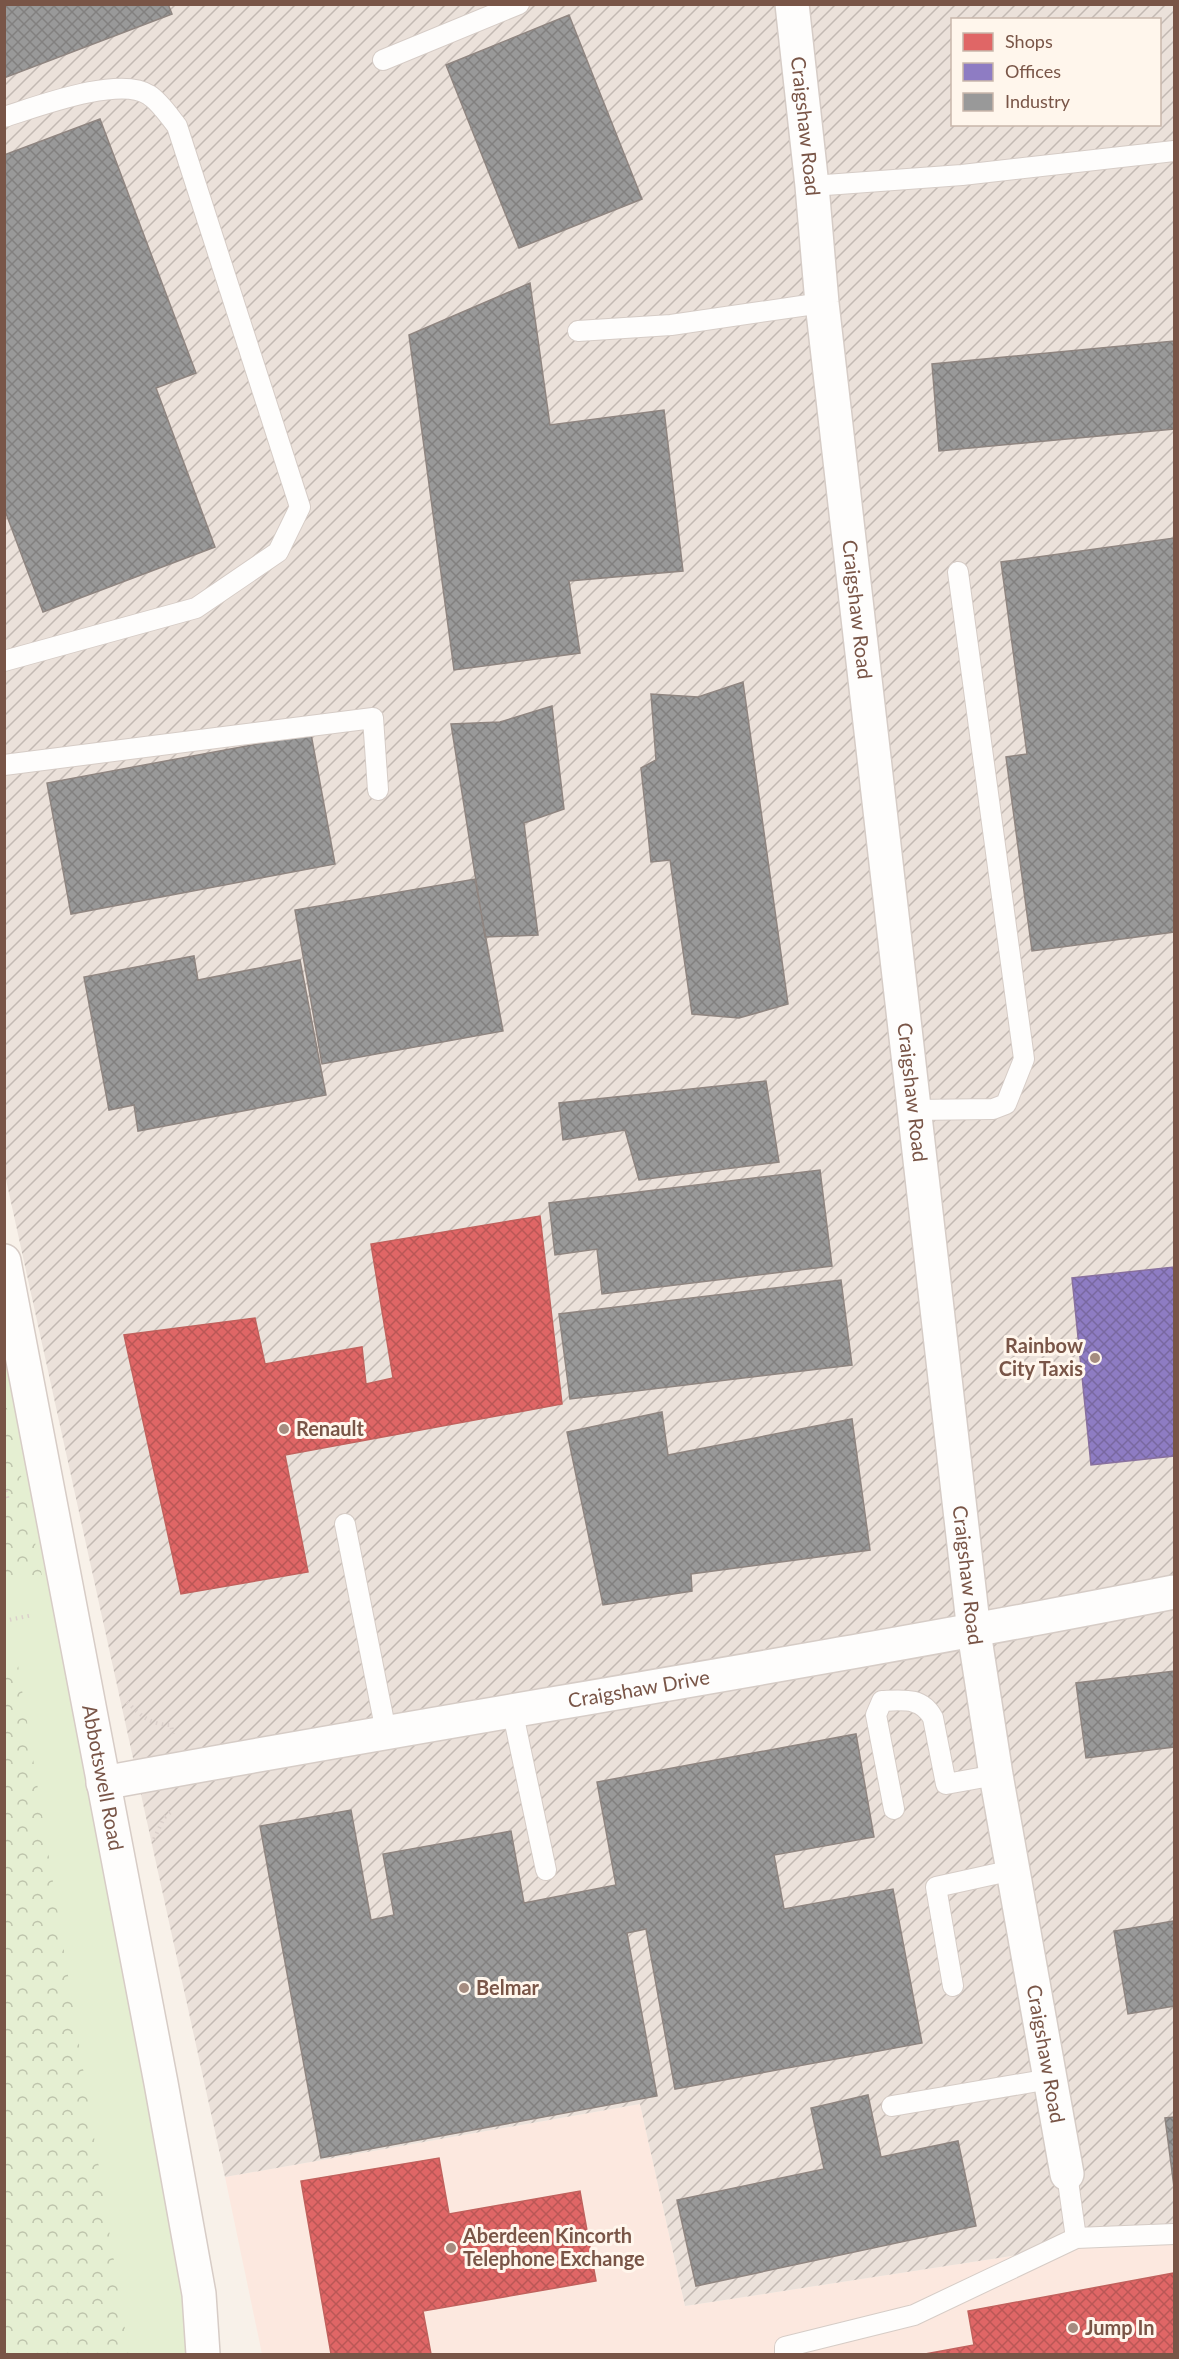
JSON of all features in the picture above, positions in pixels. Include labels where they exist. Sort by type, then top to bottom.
[{"type":"street","name":"Craigshaw Road","points":[[792,4],[822,303],[974,1632],[996,1775],[1067,2174]]},
{"type":"street","name":"Abbotswell Road","points":[[4,1261],[199,2294]]},
{"type":"street","name":"Craigshaw Drive","points":[[103,1783],[512,1709],[974,1632],[1174,1592]]},
{"type":"street","points":[[199,2294],[203,2355]]},
{"type":"street","points":[[199,2294],[220,2343],[221,2355]]},
{"type":"lane","points":[[383,60],[519,4]]},
{"type":"lane","points":[[4,117],[66,98],[121,87],[148,94],[177,126],[300,507],[278,552],[196,608],[4,661]]},
{"type":"lane","points":[[812,186],[962,175],[1174,151]]},
{"type":"lane","points":[[578,331],[671,325],[822,303]]},
{"type":"lane","points":[[914,1110],[993,1109],[1006,1104],[1024,1059],[958,572]]},
{"type":"lane","points":[[4,765],[372,718],[378,790]]},
{"type":"lane","points":[[345,1524],[386,1732]]},
{"type":"lane","points":[[894,1809],[876,1715],[882,1701],[917,1702],[928,1708],[933,1718],[946,1784],[996,1775]]},
{"type":"lane","points":[[512,1709],[546,1870]]},
{"type":"lane","points":[[953,1986],[936,1887],[1013,1870]]},
{"type":"lane","points":[[892,2106],[1050,2079]]},
{"type":"lane","points":[[1067,2174],[1076,2238]]},
{"type":"lane","points":[[785,2355],[785,2348],[914,2315],[1076,2238],[1174,2234]]},
{"type":"path","points":[[4,1621],[36,1615]]},
{"type":"path","points":[[126,1700],[144,1718],[153,1723],[171,1725]]},
{"type":"shaded area","points":[[4,5],[1174,5],[1174,2231],[685,2306],[640,2104],[225,2177],[5,1175]]},
{"type":"shaded area","points":[[640,2104],[685,2306],[1174,2231],[1174,2354],[262,2354],[225,2177]]},
{"type":"green space","points":[[4,1261],[203,2354],[5,2354]]},
{"type":"green space","points":[[4,1394],[42,1576],[5,1584],[4,1584]]},
{"type":"green space","points":[[17,1659],[129,2354],[5,2354],[4,1662]]},
{"type":"building: Shops","name":"Renault","points":[[540,1216],[562,1404],[285,1455],[308,1572],[181,1594],[124,1335],[255,1318],[265,1364],[362,1347],[366,1384],[393,1378],[371,1244]]},
{"type":"building: Shops","name":"Aberdeen Kincorth Telephone Exchange","points":[[439,2158],[449,2214],[580,2191],[596,2281],[423,2311],[431,2354],[331,2354],[301,2181]]},
{"type":"building: Shops","name":"Jump In","points":[[1174,2273],[1174,2354],[925,2354],[974,2345],[968,2311]]},
{"type":"building: Offices","points":[[1174,1267],[1174,1456],[1091,1465],[1072,1278]]},
{"type":"building: Industry","points":[[4,4],[168,4],[172,14],[4,78]]},
{"type":"building: Industry","points":[[569,15],[642,199],[519,248],[446,65]]},
{"type":"building: Industry","points":[[100,119],[196,373],[156,388],[215,547],[43,612],[4,508],[4,155]]},
{"type":"building: Industry","points":[[530,283],[550,425],[664,410],[683,571],[569,581],[580,653],[454,670],[409,335]]},
{"type":"building: Industry","points":[[1174,341],[1174,429],[939,451],[932,364]]},
{"type":"building: Industry","points":[[1174,538],[1174,932],[1032,951],[1006,757],[1027,754],[1001,562]]},
{"type":"building: Industry","points":[[743,682],[788,1004],[739,1018],[692,1014],[670,860],[651,862],[641,768],[656,760],[651,694],[698,697]]},
{"type":"building: Industry","points":[[552,706],[564,809],[524,823],[538,935],[485,937],[451,724],[500,722]]},
{"type":"building: Industry","points":[[311,734],[335,864],[71,914],[47,783]]},
{"type":"building: Industry","points":[[475,879],[503,1031],[322,1064],[295,910]]},
{"type":"building: Industry","points":[[194,956],[198,980],[300,960],[326,1095],[138,1131],[134,1105],[109,1110],[84,977]]},
{"type":"building: Industry","points":[[766,1081],[779,1162],[639,1180],[625,1130],[563,1140],[559,1103]]},
{"type":"building: Industry","points":[[820,1170],[832,1266],[602,1294],[597,1249],[555,1255],[549,1203]]},
{"type":"building: Industry","points":[[841,1280],[852,1365],[570,1399],[559,1314]]},
{"type":"building: Industry","points":[[662,1412],[668,1455],[852,1419],[870,1550],[691,1574],[692,1591],[603,1605],[567,1432]]},
{"type":"building: Industry","points":[[1174,1671],[1174,1747],[1086,1758],[1076,1683]]},
{"type":"building: Industry","name":"Belmar","points":[[856,1734],[874,1837],[774,1855],[784,1909],[893,1889],[922,2043],[675,2089],[646,1929],[627,1933],[657,2096],[321,2158],[260,1826],[351,1810],[371,1920],[394,1915],[383,1854],[511,1831],[524,1903],[616,1885],[597,1782]]},
{"type":"building: Industry","points":[[1174,1921],[1174,2006],[1128,2014],[1114,1931]]},
{"type":"building: Industry","points":[[868,2095],[881,2157],[958,2141],[976,2226],[696,2286],[677,2200],[824,2169],[811,2108]]},
{"type":"building: Industry","points":[[1174,2117],[1174,2187],[1165,2118]]},
{"type":"place","name":"Rainbow City Taxis","points":[[1095,1358]]},
{"type":"place","name":"Renault","points":[[284,1429]]},
{"type":"place","name":"Belmar","points":[[464,1988]]},
{"type":"place","name":"Aberdeen Kincorth Telephone Exchange","points":[[451,2248]]},
{"type":"place","name":"Jump In","points":[[1073,2328]]}]
